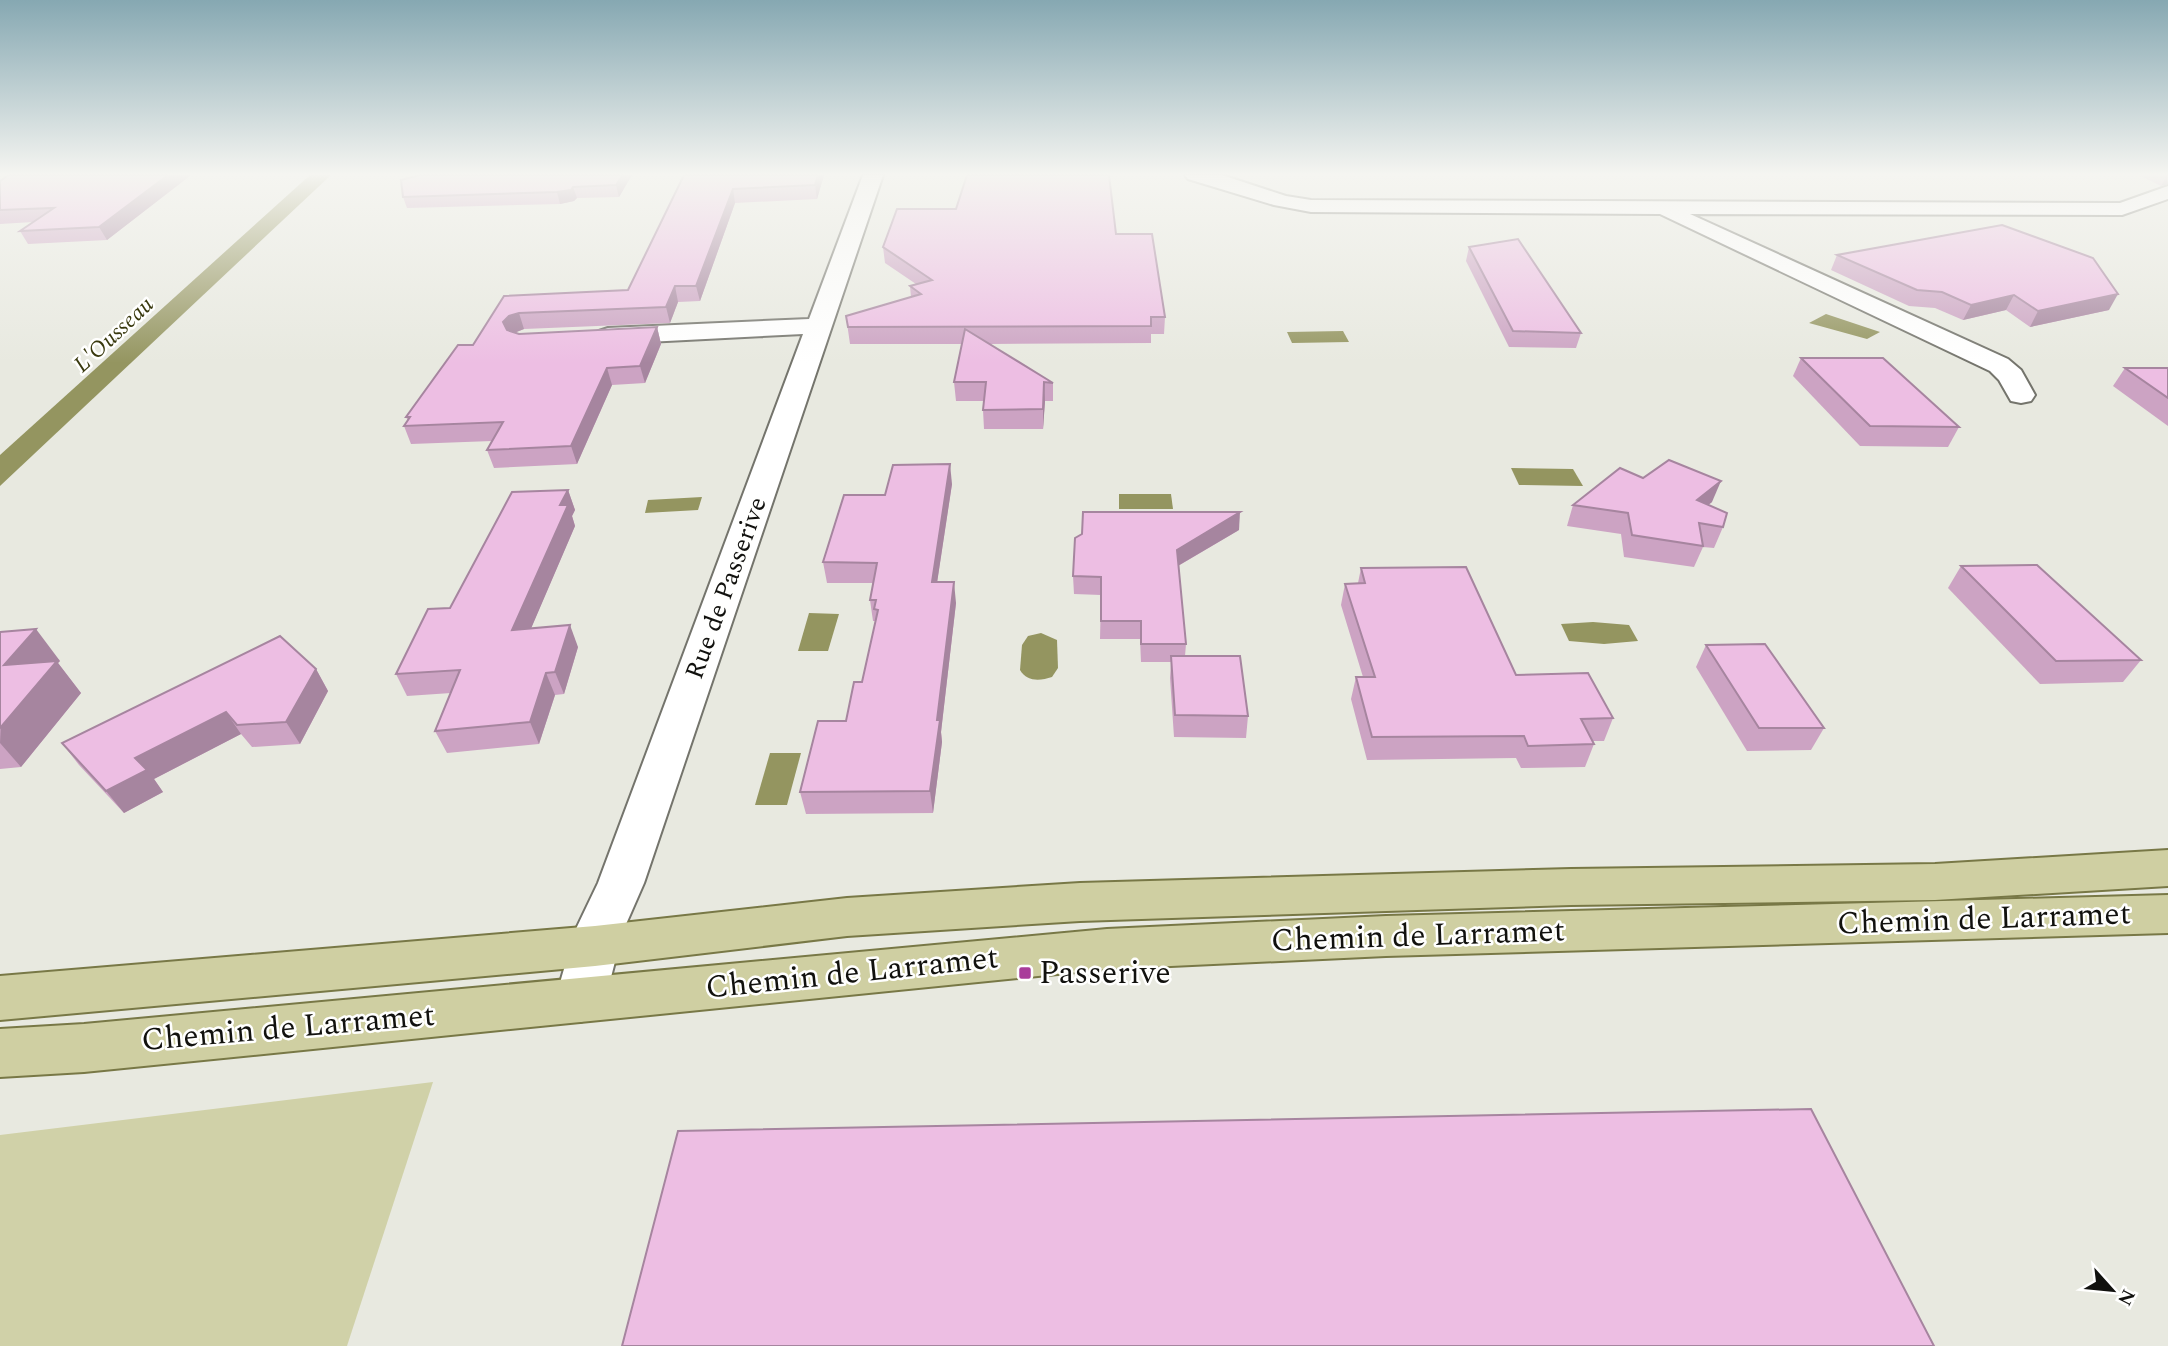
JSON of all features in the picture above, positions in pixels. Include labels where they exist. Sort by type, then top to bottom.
[{"type":"main road","name":"Chemin de Larramet","points":[[0,998],[595,946],[848,917],[1080,902],[1585,887],[1935,882],[2168,868]]},
{"type":"main road","name":"Chemin de Larramet","points":[[0,1053],[98,1046],[1107,949],[1400,936],[2168,914]]},
{"type":"street","name":"Rue de Passerive","points":[[580,1000],[599,931],[621,883],[851,238]]},
{"type":"street","points":[[1724,238],[1998,365],[2011,376],[2021,395]]},
{"type":"street","points":[[579,337],[819,326]]},
{"type":"shaded area","points":[[240,238],[264,238],[0,486],[0,455]]},
{"type":"shaded area","points":[[1826,314],[1880,332],[1867,339],[1809,323]]},
{"type":"shaded area","points":[[1343,331],[1349,342],[1292,343],[1287,332]]},
{"type":"shaded area","points":[[1511,468],[1573,469],[1583,486],[1519,485]]},
{"type":"shaded area","points":[[1119,494],[1171,494],[1173,509],[1119,509]]},
{"type":"shaded area","points":[[702,497],[698,510],[645,513],[648,500]]},
{"type":"shaded area","points":[[809,613],[839,614],[828,651],[798,651]]},
{"type":"shaded area","points":[[1593,622],[1629,625],[1638,641],[1604,644],[1569,641],[1561,624]]},
{"type":"shaded area","points":[[1041,633],[1057,640],[1058,668],[1052,677],[1034,680],[1026,677],[1020,670],[1022,645],[1028,636]]},
{"type":"shaded area","points":[[770,753],[801,753],[787,805],[755,805]]},
{"type":"shaded area","points":[[433,1082],[347,1346],[0,1346],[0,1135]]},
{"type":"building","points":[[653,238],[714,238],[696,286],[675,286],[666,307],[519,313],[509,316],[503,322],[507,330],[519,334],[657,327],[640,366],[607,368],[571,446],[487,450],[503,422],[404,426],[410,417],[406,417],[458,345],[473,345],[504,296],[628,290]]},
{"type":"building","points":[[886,238],[1153,238],[1165,317],[1151,317],[1151,326],[848,327],[846,316],[921,294],[910,286],[932,280],[883,247]]},
{"type":"building","points":[[1932,238],[2037,238],[2093,258],[2118,294],[2038,311],[2014,295],[1971,305],[1942,292],[1917,290],[1837,255]]},
{"type":"building","points":[[1518,239],[1581,333],[1513,331],[1469,247]]},
{"type":"building","points":[[965,329],[1053,383],[1044,382],[1043,409],[983,410],[986,382],[954,382]]},
{"type":"building","points":[[1801,358],[1883,358],[1959,427],[1870,426]]},
{"type":"building","points":[[2125,368],[2168,368],[2168,398]]},
{"type":"building","points":[[1669,460],[1721,481],[1697,500],[1727,513],[1723,527],[1699,523],[1703,546],[1632,535],[1628,513],[1573,505],[1620,468],[1643,478]]},
{"type":"building","points":[[950,464],[932,582],[954,582],[930,791],[800,792],[818,721],[846,721],[854,682],[862,682],[878,610],[874,609],[876,600],[870,600],[877,563],[823,562],[844,495],[885,495],[893,465]]},
{"type":"building","points":[[568,490],[560,505],[568,505],[512,630],[570,625],[555,672],[546,673],[530,722],[435,731],[460,670],[396,674],[428,609],[450,608],[512,492]]},
{"type":"building","points":[[1083,512],[1240,512],[1177,550],[1186,644],[1141,644],[1141,621],[1101,621],[1101,577],[1073,576],[1075,538],[1082,534]]},
{"type":"building","points":[[2037,565],[2141,660],[2056,661],[1961,566]]},
{"type":"building","points":[[1466,567],[1516,675],[1588,673],[1613,718],[1581,719],[1594,744],[1528,746],[1524,736],[1372,737],[1356,677],[1375,677],[1345,584],[1365,583],[1361,568]]},
{"type":"building","points":[[36,629],[4,665],[57,661],[0,728],[0,632]]},
{"type":"building","points":[[280,636],[316,669],[286,722],[237,725],[226,712],[135,758],[147,770],[106,791],[62,743]]},
{"type":"building","points":[[1765,644],[1824,728],[1759,728],[1706,645]]},
{"type":"building","points":[[1171,656],[1240,656],[1248,716],[1175,715]]},
{"type":"building","points":[[1811,1109],[1934,1346],[622,1346],[678,1131]]},
{"type":"place","name":"Passerive","points":[[1025,973]]},
{"type":"water label","name":"L'Ousseau","points":[[114,335]]}]
